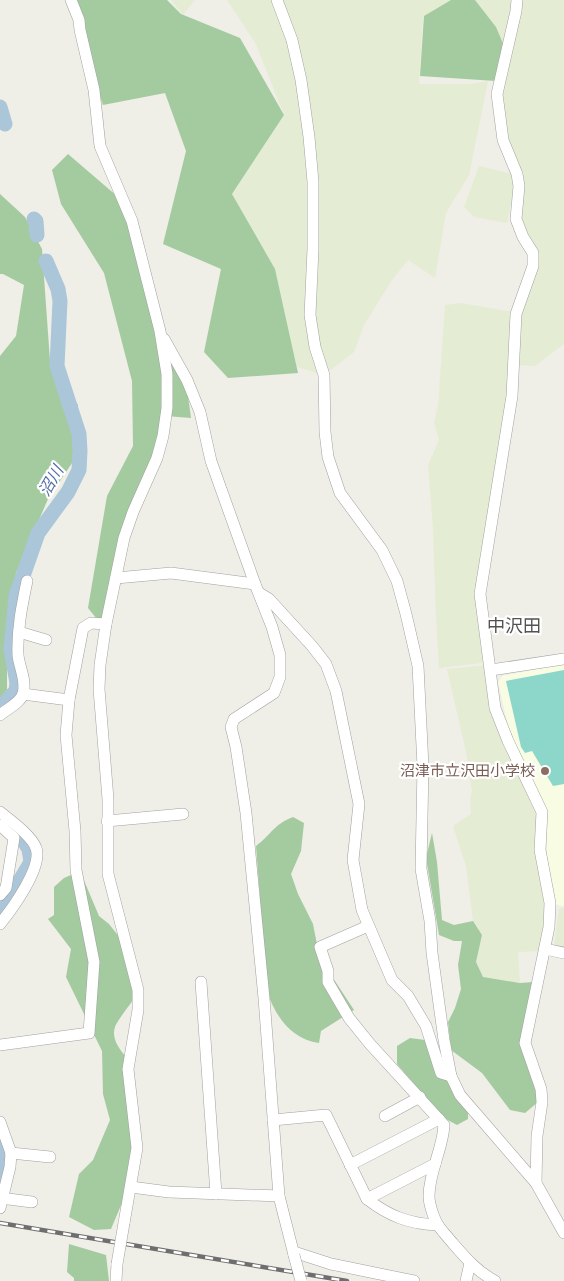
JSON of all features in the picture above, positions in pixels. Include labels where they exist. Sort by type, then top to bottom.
[{"type":"street","points":[[72,0],[79,20],[94,90],[100,146],[132,222],[160,331],[167,374],[167,408],[163,436],[157,458],[133,512],[124,538],[106,624],[100,665],[99,689],[108,799],[108,874],[138,990],[138,1010],[128,1069],[137,1148],[117,1264],[116,1281]]},
{"type":"street","points":[[276,0],[292,40],[301,80],[309,137],[313,191],[310,315],[315,347],[324,375],[324,420],[328,457],[340,493],[382,550],[397,581],[418,666],[423,766],[421,869],[430,921],[432,952],[444,1040],[451,1076],[460,1095],[536,1183],[564,1233]]},
{"type":"street","points":[[517,0],[497,94],[503,140],[517,174],[519,186],[516,219],[523,237],[533,253],[533,266],[516,314],[512,396],[480,594],[495,708],[508,741],[542,812],[540,850],[550,903],[545,949],[525,1043],[541,1089],[542,1102],[537,1136],[536,1183]]},
{"type":"street","points":[[160,331],[187,380],[200,412],[211,461],[272,627],[280,655],[280,677],[274,693],[234,719],[231,727],[246,813],[264,998],[274,1151],[279,1196],[301,1281]]},
{"type":"street","points":[[116,578],[171,573],[257,588],[312,646],[326,664],[336,691],[359,804],[353,860],[362,910],[392,980],[408,996],[426,1026],[442,1073],[451,1076]]},
{"type":"street","points":[[0,715],[18,701],[23,694],[24,684],[18,656],[19,632],[27,580]]},
{"type":"street","points":[[0,1045],[89,1033],[94,962],[76,870],[75,831],[66,735],[69,700],[83,628],[91,623],[106,624]]},
{"type":"street","points":[[19,632],[46,640]]},
{"type":"street","points":[[491,670],[564,659]]},
{"type":"street","points":[[23,694],[69,700]]},
{"type":"street","points":[[0,812],[29,838],[36,847],[37,856],[34,872],[0,924]]},
{"type":"street","points":[[107,821],[184,814]]},
{"type":"street","points":[[0,825],[14,838],[4,872],[6,888],[0,895]]},
{"type":"street","points":[[368,926],[320,947],[328,971],[328,982],[350,1018],[370,1044],[444,1125],[444,1138],[435,1164],[428,1197],[438,1225],[470,1264],[482,1275],[494,1281]]},
{"type":"street","points":[[545,949],[564,954]]},
{"type":"street","points":[[201,982],[216,1194]]},
{"type":"street","points":[[385,1116],[420,1097]]},
{"type":"street","points":[[273,1120],[326,1116],[367,1199],[404,1221],[438,1225]]},
{"type":"street","points":[[350,1165],[439,1119]]},
{"type":"street","points":[[0,1122],[11,1153],[4,1166],[1,1202],[32,1202]]},
{"type":"street","points":[[11,1153],[50,1158]]},
{"type":"street","points":[[367,1199],[435,1164]]},
{"type":"street","points":[[131,1187],[169,1192],[279,1196]]},
{"type":"street","points":[[294,1254],[331,1264],[414,1281]]},
{"type":"street","points":[[466,1281],[470,1264]]},
{"type":"shaded area","points":[[171,0],[195,0],[183,15]]},
{"type":"shaded area","points":[[227,0],[451,0],[423,17],[419,84],[471,84],[488,81],[469,175],[446,213],[435,278],[408,260],[392,280],[364,325],[354,352],[324,375],[297,367],[275,269],[232,194],[284,115],[256,44]]},
{"type":"shaded area","points":[[475,0],[564,0],[564,344],[535,366],[513,365],[480,596],[490,662],[439,668],[433,529],[428,465],[439,440],[434,422],[438,406],[445,305],[461,303],[513,312],[533,269],[521,221],[516,178],[507,223],[474,217],[464,207],[479,166],[516,175],[498,101],[506,49],[496,27]]},
{"type":"shaded area","name":"沼津市立沢田小学校","points":[[564,664],[564,906],[561,906],[555,904],[547,858],[545,810],[509,731],[498,682],[502,676]]},
{"type":"shaded area","points":[[490,665],[495,704],[540,814],[546,911],[541,951],[518,952],[520,982],[501,981],[483,977],[476,962],[482,935],[473,921],[466,866],[453,826],[471,814],[470,798],[472,791],[466,752],[447,669]]},
{"type":"shaded area","points":[[564,670],[564,784],[553,786],[532,751],[525,753],[521,747],[506,681]]},
{"type":"shaded area","points":[[564,908],[564,951],[554,947],[559,909]]},
{"type":"green space","points":[[67,0],[167,0],[181,14],[240,38],[284,115],[232,194],[275,269],[298,373],[228,378],[204,352],[221,269],[163,244],[186,151],[165,93],[103,105]]},
{"type":"green space","points":[[451,0],[475,0],[496,27],[505,48],[496,81],[420,76],[424,16]]},
{"type":"green space","points":[[68,154],[125,203],[161,337],[188,396],[191,418],[166,416],[163,453],[124,520],[101,624],[88,608],[107,496],[133,446],[132,381],[104,273],[61,204],[52,170]]},
{"type":"green space","points":[[0,194],[25,217],[42,249],[50,361],[78,405],[72,463],[48,499],[16,573],[7,670],[7,695],[0,706],[0,356],[16,336],[24,285],[0,274]]},
{"type":"green space","points":[[293,817],[304,823],[301,851],[291,874],[298,894],[313,924],[321,965],[335,981],[354,1010],[321,1031],[319,1043],[300,1037],[286,1025],[275,1009],[267,991],[256,846],[277,827]]},
{"type":"green space","points":[[432,833],[437,862],[442,920],[454,925],[473,921],[482,935],[476,962],[483,977],[520,983],[533,982],[528,1027],[538,1102],[525,1113],[510,1110],[482,1073],[451,1050],[448,1022],[461,989],[458,965],[462,941],[454,941],[439,935],[426,858]]},
{"type":"green space","points":[[80,871],[99,916],[109,924],[124,943],[138,993],[118,1021],[114,1031],[116,1043],[126,1057],[135,1122],[127,1191],[111,1229],[94,1230],[69,1217],[79,1174],[93,1160],[110,1120],[103,1094],[102,1051],[66,977],[71,949],[48,919],[54,915],[54,887],[64,878]]},
{"type":"green space","points":[[410,1038],[425,1040],[468,1108],[468,1119],[457,1125],[442,1117],[397,1064],[397,1046]]},
{"type":"green space","points":[[69,1244],[106,1255],[109,1281],[74,1281],[74,1278],[67,1272]]},
{"type":"waterway","name":"沼川","points":[[0,107],[5,124]]},
{"type":"waterway","name":"沼川","points":[[34,219],[36,221],[37,235]]},
{"type":"waterway","name":"沼川","points":[[0,708],[16,691],[17,683],[11,649],[16,596],[38,533],[68,492],[79,470],[79,434],[57,366],[60,301],[58,289],[46,261]]},
{"type":"waterway","name":"沼川","points":[[0,914],[31,862],[29,849],[24,841],[5,823]]},
{"type":"waterway","name":"沼川","points":[[0,1134],[5,1161],[0,1184]]},
{"type":"railway","points":[[0,1223],[347,1281]]},
{"type":"place","name":"沼津市立沢田小学校","points":[[545,771]]},
{"type":"district","name":"中沢田","points":[[514,625]]}]
